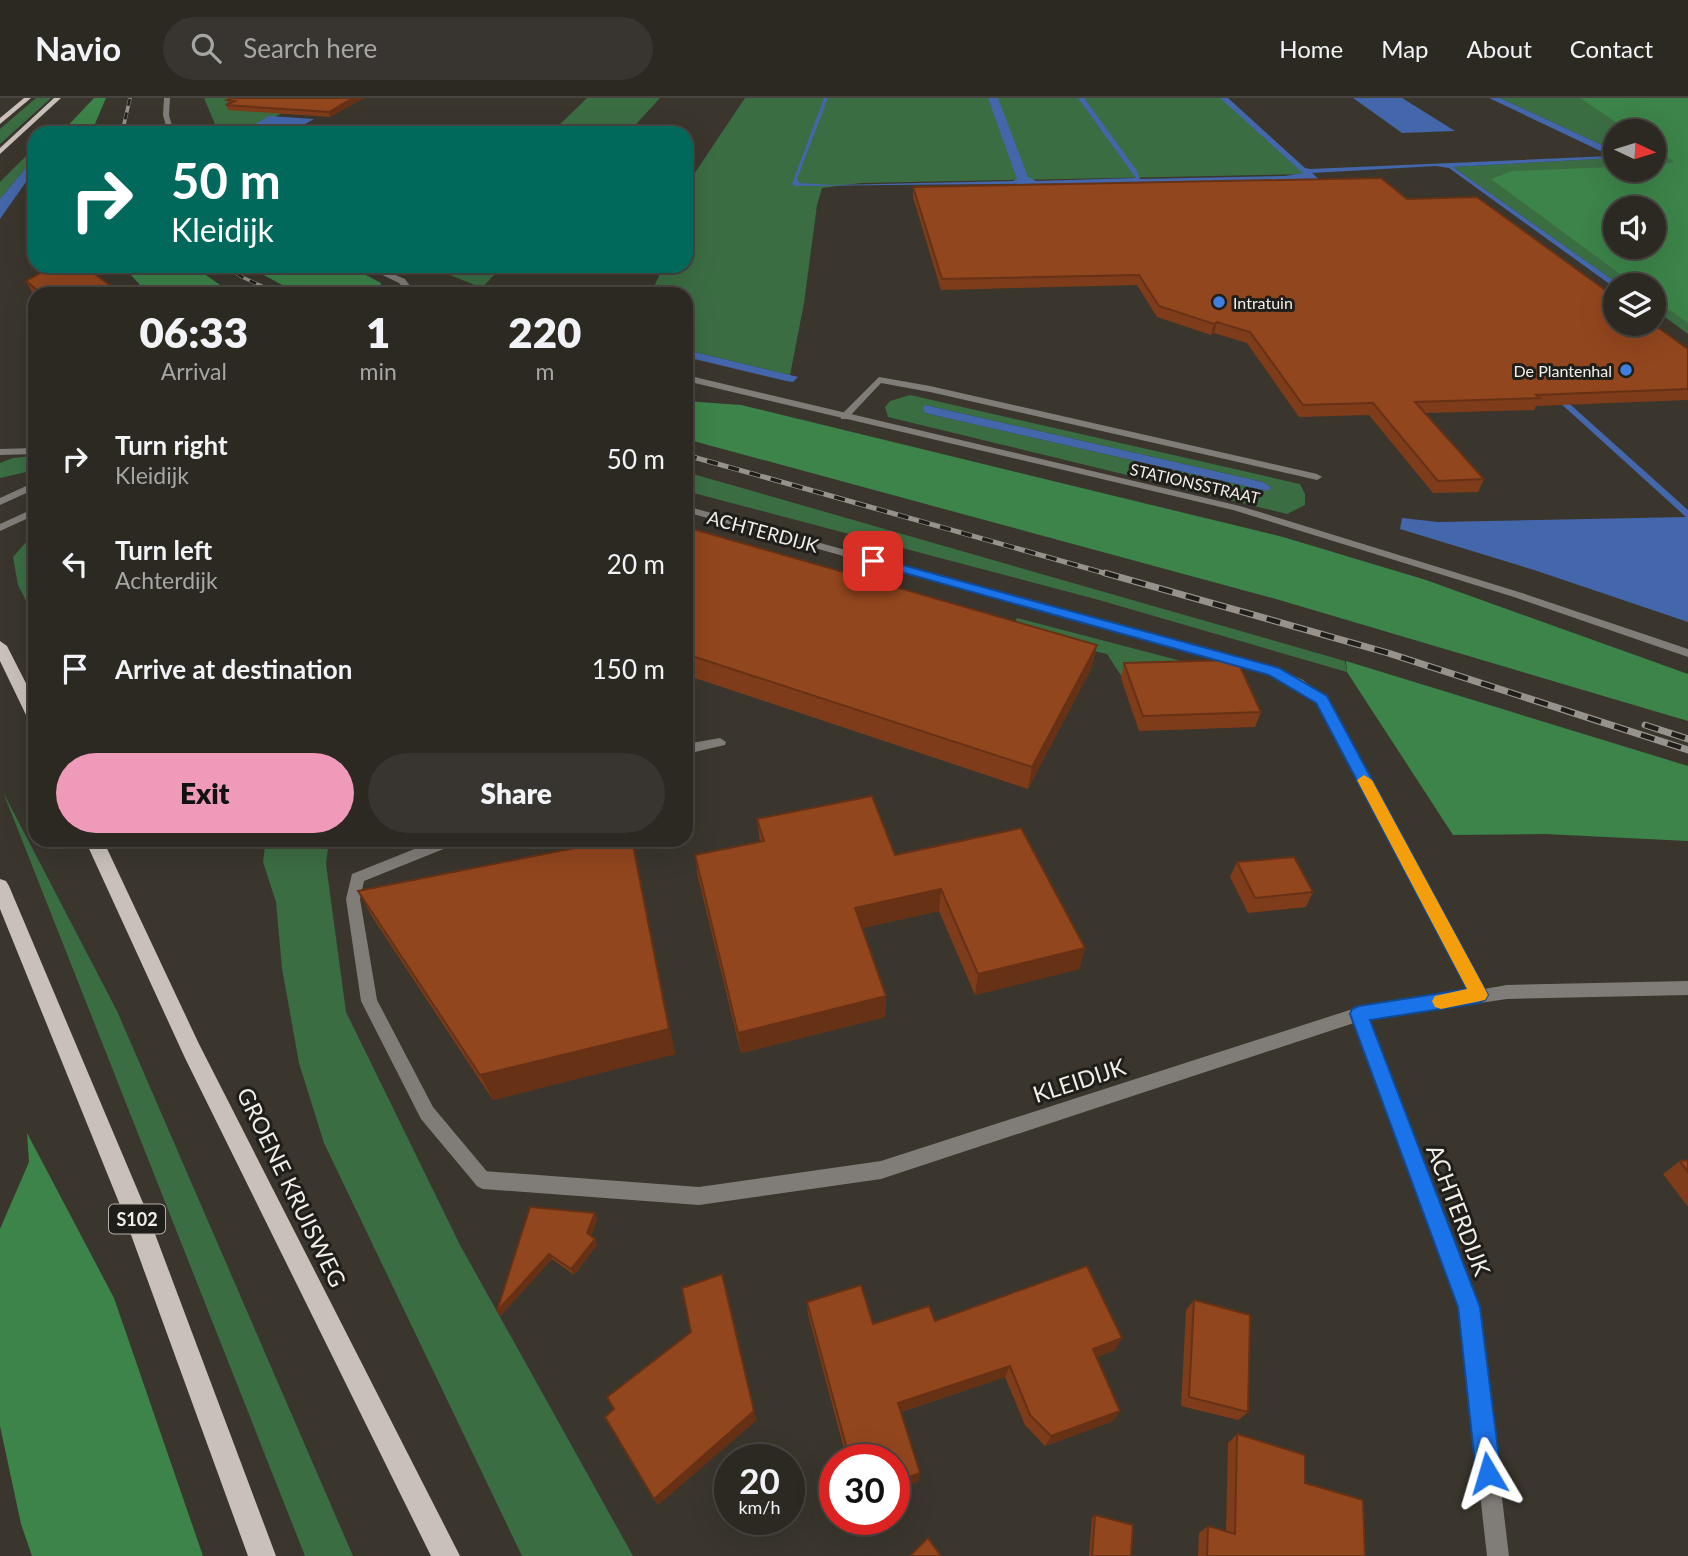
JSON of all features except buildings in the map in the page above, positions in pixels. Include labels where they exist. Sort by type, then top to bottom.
[{"type":"main road","points":[[0,122],[27,98]]},
{"type":"main road","points":[[0,152],[58,98]]},
{"type":"main road","points":[[0,646],[28,703]]},
{"type":"main road","name":"GROENE KRUISWEG","points":[[97,847],[198,1063],[446,1556]]},
{"type":"main road","name":"S102","points":[[0,886],[134,1210],[262,1556]]},
{"type":"street","points":[[167,98],[166,115],[169,126]]},
{"type":"street","points":[[384,273],[402,281],[407,287]]},
{"type":"street","name":"STATIONSSTRAAT","points":[[693,380],[1249,512],[1505,590],[1688,653]]},
{"type":"street","points":[[844,417],[879,380],[930,389],[1317,477]]},
{"type":"street","points":[[4,453],[28,451]]},
{"type":"street","points":[[0,502],[28,488]]},
{"type":"street","name":"ACHTERDIJK","points":[[693,511],[1274,671],[1298,684],[1322,700],[1479,995]]},
{"type":"street","points":[[0,528],[28,514]]},
{"type":"street","points":[[693,747],[720,742]]},
{"type":"street","name":"KLEIDIJK","points":[[434,847],[357,878],[353,898],[369,1001],[427,1113],[483,1180],[699,1196],[881,1170],[1359,1014],[1479,995],[1688,988]]},
{"type":"street","name":"ACHTERDIJK","points":[[1359,1014],[1469,1307],[1498,1556]]},
{"type":"green space","points":[[36,98],[51,98],[0,144],[0,129]]},
{"type":"green space","points":[[94,98],[106,98],[94,126],[68,126]]},
{"type":"green space","points":[[204,98],[240,98],[282,113],[259,126],[216,126]]},
{"type":"green space","points":[[587,98],[660,98],[634,126],[558,126]]},
{"type":"green space","points":[[745,98],[1227,98],[1310,174],[861,183],[822,188],[790,375],[693,352],[693,287],[654,287],[660,273],[693,273],[693,176]]},
{"type":"green space","points":[[1500,98],[1688,98],[1688,334],[1666,318],[1666,273],[1603,273],[1453,167],[1603,159],[1603,182],[1666,182],[1666,119],[1603,119],[1603,145]]},
{"type":"green space","points":[[1580,98],[1688,98],[1688,323],[1666,307],[1666,273],[1619,273],[1491,179],[1512,171],[1603,167],[1603,182],[1666,182],[1666,163],[1674,162],[1666,156],[1666,119],[1611,119]]},
{"type":"green space","points":[[28,154],[28,165],[0,199],[0,182]]},
{"type":"green space","points":[[129,273],[203,273],[223,287],[142,287]]},
{"type":"green space","points":[[260,273],[362,273],[381,283],[380,287],[286,287]]},
{"type":"green space","points":[[445,273],[496,273],[483,287]]},
{"type":"green space","points":[[910,395],[1300,484],[1305,494],[1305,505],[1287,514],[888,417],[885,407],[890,401]],"holes":[[[925,405],[1263,482],[1272,488],[1267,491],[925,413]]]},
{"type":"green space","points":[[693,402],[741,405],[1283,537],[1426,580],[1688,674],[1688,721],[1276,599],[693,441]]},
{"type":"green space","points":[[28,457],[28,472],[0,478],[0,463]]},
{"type":"green space","points":[[693,474],[1345,661],[1347,672],[1099,600],[693,493]]},
{"type":"green space","points":[[28,540],[28,604],[18,585],[13,557]]},
{"type":"green space","points":[[1017,618],[1235,675],[1122,677],[1107,654],[1009,631]]},
{"type":"green space","points":[[1346,661],[1688,766],[1688,841],[1545,834],[1453,835],[1347,672]]},
{"type":"green space","points":[[3,792],[28,840],[28,847],[32,847],[117,1011],[353,1556],[305,1556]]},
{"type":"green space","points":[[265,847],[328,847],[326,864],[346,1012],[460,1245],[633,1556],[522,1556],[324,1143],[299,1063],[282,968],[276,902],[263,862]]},
{"type":"green space","points":[[27,1133],[114,1298],[203,1556],[32,1556],[21,1524],[0,1426],[0,1229],[29,1162]]},
{"type":"water","points":[[824,98],[828,98],[797,179],[799,183],[834,185],[1013,181],[1017,179],[988,98],[998,98],[1028,177],[1036,181],[1136,178],[1078,98],[1084,98],[1140,179],[1285,176],[1303,173],[1220,98],[1228,98],[1305,168],[1310,169],[1603,156],[1603,159],[1453,167],[1603,273],[1603,279],[1449,168],[1436,166],[1312,173],[1688,510],[1688,622],[1534,570],[1400,529],[1402,518],[1438,522],[1686,517],[1315,181],[795,186],[792,184]]},
{"type":"water","points":[[1353,98],[1402,98],[1455,131],[1402,133]]},
{"type":"water","points":[[1489,98],[1500,98],[1603,145],[1603,152]]},
{"type":"water","points":[[269,116],[314,119],[302,126],[252,126]]},
{"type":"water","points":[[28,165],[28,179],[0,219],[0,199]]},
{"type":"water","points":[[693,352],[798,377],[793,382],[693,359]]},
{"type":"water","points":[[925,405],[1263,482],[1272,488],[1267,491],[925,413]]},
{"type":"railway","points":[[124,126],[130,98]]},
{"type":"railway","points":[[236,273],[264,287]]},
{"type":"railway","points":[[693,457],[1111,575]]},
{"type":"railway","points":[[1105,573],[1388,653],[1688,750]]},
{"type":"railway","points":[[1645,725],[1688,739]]},
{"type":"slow traffic","points":[[1364,780],[1479,995],[1441,1001]]},
{"type":"place","name":"Intratuin","points":[[1219,302]]},
{"type":"place","name":"De Plantenhal","points":[[1626,370]]},
{"type":"route","points":[[873,561],[1274,671],[1322,700],[1479,995],[1359,1014],[1469,1307],[1488,1473]]}]
